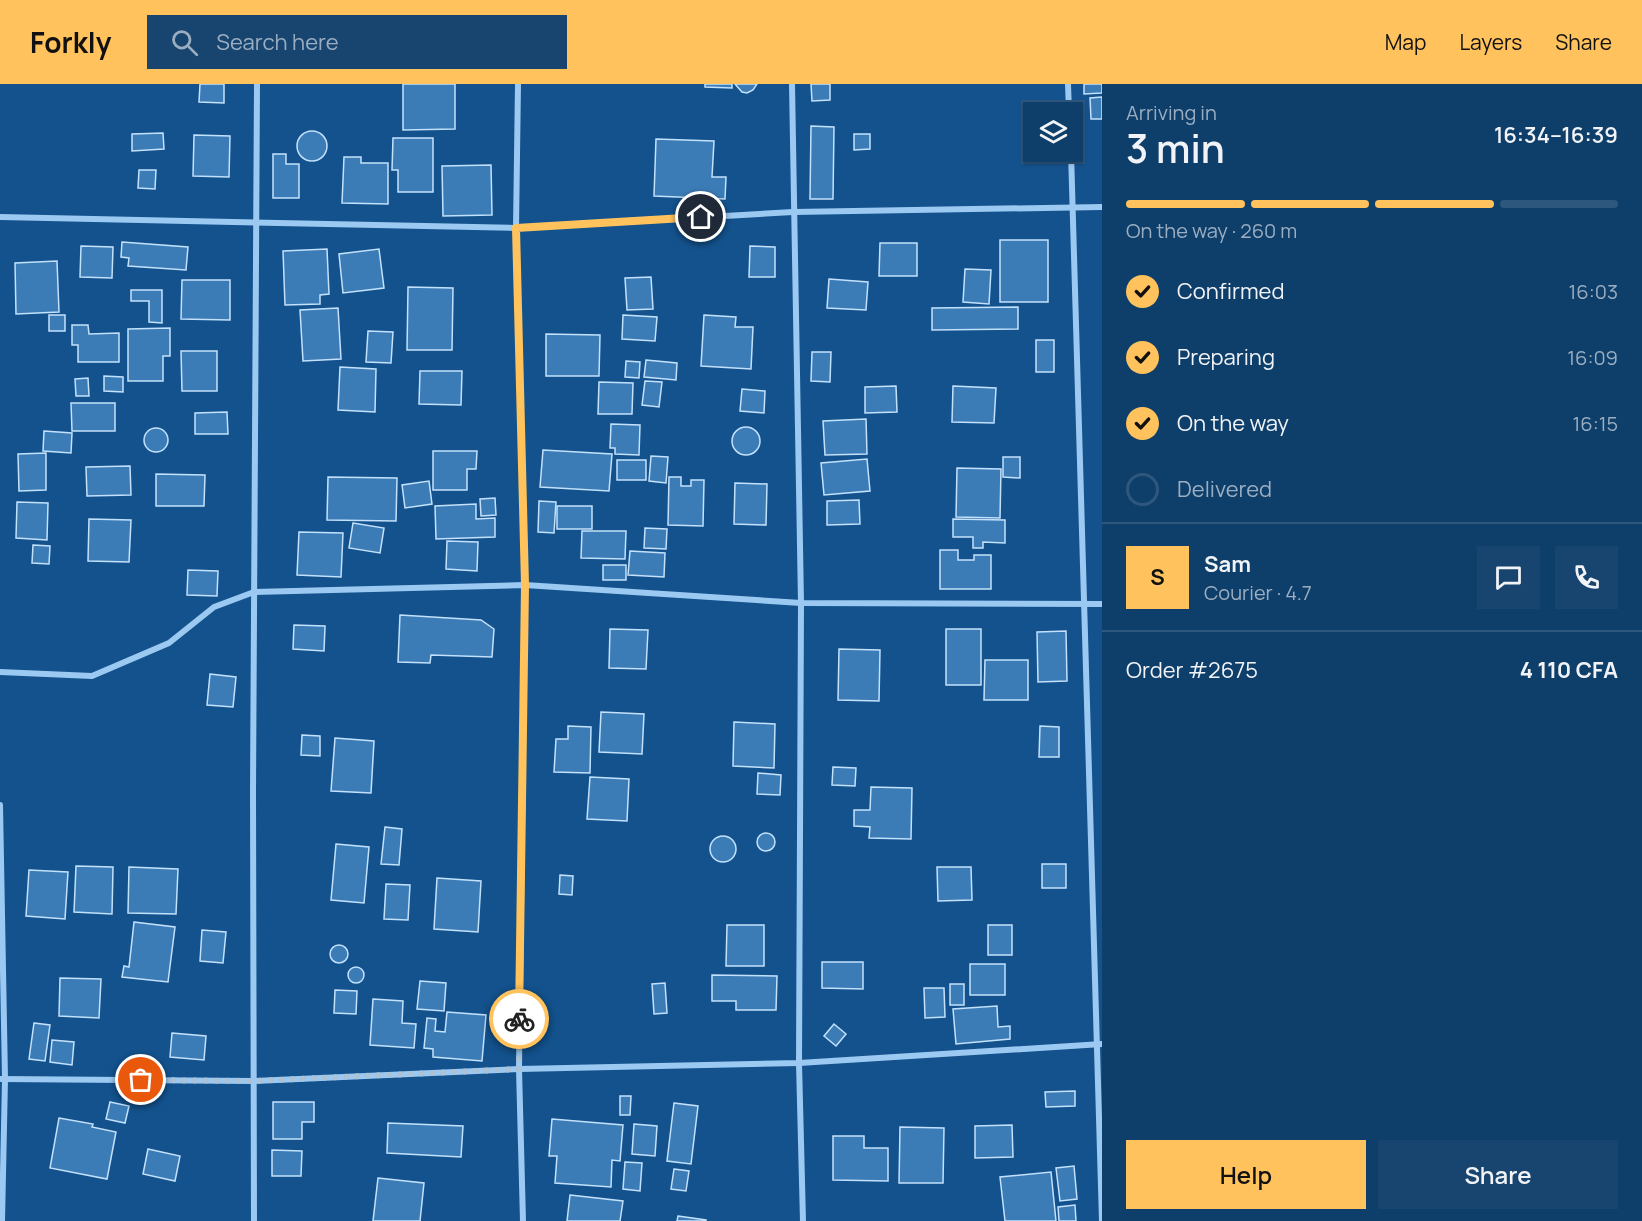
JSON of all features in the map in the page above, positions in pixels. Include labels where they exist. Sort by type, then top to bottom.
[{"type":"street","points":[[254,1221],[257,84]]},
{"type":"street","points":[[518,84],[516,228],[525,585],[519,1069],[524,1221]]},
{"type":"street","points":[[792,84],[801,603],[799,1063],[803,1221]]},
{"type":"street","points":[[1068,84],[1069,102]]},
{"type":"street","points":[[1071,162],[1083,604],[1100,1044],[1102,1221]]},
{"type":"street","points":[[0,217],[516,228],[793,212],[1102,207]]},
{"type":"street","points":[[0,672],[92,676],[169,643],[214,607],[254,592],[525,585],[801,603],[1102,604]]},
{"type":"street","points":[[0,805],[2,1221]]},
{"type":"street","points":[[2,1079],[254,1081],[519,1069],[799,1063],[1100,1044]]},
{"type":"building","points":[[200,84],[224,84],[224,103],[199,102]]},
{"type":"building","points":[[403,84],[455,84],[455,129],[403,130]]},
{"type":"building","points":[[705,84],[732,84],[732,88],[705,87]]},
{"type":"building","points":[[735,84],[757,84],[747,93],[742,92]]},
{"type":"building","points":[[811,84],[830,84],[830,100],[812,101]]},
{"type":"building","points":[[1084,84],[1102,84],[1102,93],[1084,94]]},
{"type":"building","points":[[1102,97],[1102,119],[1091,119],[1090,98]]},
{"type":"building","points":[[811,126],[834,127],[833,199],[810,199]]},
{"type":"building","points":[[312,131],[318,132],[326,140],[326,152],[318,160],[312,161],[306,160],[298,152],[297,146],[298,140],[306,132]]},
{"type":"building","points":[[163,133],[164,149],[132,151],[132,134]]},
{"type":"building","points":[[854,134],[870,134],[870,149],[854,150]]},
{"type":"building","points":[[194,135],[230,136],[229,177],[193,176]]},
{"type":"building","points":[[393,138],[433,138],[433,192],[398,192],[398,170],[392,170]]},
{"type":"building","points":[[656,139],[714,141],[712,177],[726,177],[725,199],[654,196]]},
{"type":"building","points":[[273,154],[286,154],[286,164],[299,164],[299,198],[273,198]]},
{"type":"building","points":[[344,157],[361,157],[361,163],[388,163],[388,204],[342,203]]},
{"type":"building","points":[[491,165],[492,215],[443,216],[442,166]]},
{"type":"building","points":[[139,170],[156,170],[155,189],[138,188]]},
{"type":"building","points":[[1000,240],[1048,240],[1048,302],[1000,302]]},
{"type":"building","points":[[122,242],[188,247],[186,270],[128,266],[129,258],[121,257]]},
{"type":"building","points":[[880,243],[917,243],[917,276],[879,276]]},
{"type":"building","points":[[81,246],[113,247],[112,278],[80,277]]},
{"type":"building","points":[[750,246],[775,247],[775,277],[749,277]]},
{"type":"building","points":[[327,249],[329,294],[320,295],[320,304],[285,305],[283,251]]},
{"type":"building","points":[[379,249],[384,288],[343,293],[339,254]]},
{"type":"building","points":[[57,261],[59,312],[16,314],[15,263]]},
{"type":"building","points":[[965,269],[991,270],[989,304],[963,302]]},
{"type":"building","points":[[651,277],[653,309],[627,310],[625,278]]},
{"type":"building","points":[[829,279],[868,282],[866,310],[827,308]]},
{"type":"building","points":[[182,280],[230,280],[230,320],[181,319]]},
{"type":"building","points":[[408,287],[453,288],[452,350],[407,350]]},
{"type":"building","points":[[131,290],[162,290],[162,323],[149,322],[149,301],[131,301]]},
{"type":"building","points":[[1018,307],[1018,329],[932,330],[932,308]]},
{"type":"building","points":[[338,308],[341,359],[303,361],[300,310]]},
{"type":"building","points":[[49,315],[65,315],[65,331],[49,331]]},
{"type":"building","points":[[623,315],[657,317],[655,341],[622,339]]},
{"type":"building","points":[[704,315],[736,317],[735,327],[753,327],[751,369],[701,366]]},
{"type":"building","points":[[72,325],[88,325],[89,334],[119,333],[119,362],[78,362],[78,345],[72,345]]},
{"type":"building","points":[[170,328],[170,356],[163,356],[163,381],[128,381],[128,329]]},
{"type":"building","points":[[368,331],[393,332],[391,363],[366,362]]},
{"type":"building","points":[[546,334],[600,335],[599,376],[546,376]]},
{"type":"building","points":[[1036,340],[1054,340],[1054,372],[1036,372]]},
{"type":"building","points":[[181,351],[217,351],[217,391],[182,391]]},
{"type":"building","points":[[812,352],[831,352],[830,382],[811,381]]},
{"type":"building","points":[[646,360],[677,363],[676,380],[644,377]]},
{"type":"building","points":[[626,361],[640,362],[639,378],[625,377]]},
{"type":"building","points":[[340,367],[376,369],[375,412],[338,410]]},
{"type":"building","points":[[420,371],[462,371],[461,405],[419,404]]},
{"type":"building","points":[[104,376],[123,377],[123,392],[104,391]]},
{"type":"building","points":[[88,378],[89,396],[76,396],[75,379]]},
{"type":"building","points":[[645,381],[662,382],[659,407],[642,405]]},
{"type":"building","points":[[599,382],[633,383],[632,414],[598,414]]},
{"type":"building","points":[[896,386],[897,412],[865,413],[865,387]]},
{"type":"building","points":[[953,386],[996,388],[994,423],[952,422]]},
{"type":"building","points":[[742,389],[765,391],[764,413],[740,411]]},
{"type":"building","points":[[71,403],[115,403],[115,431],[72,431]]},
{"type":"building","points":[[227,412],[228,434],[195,434],[195,413]]},
{"type":"building","points":[[866,419],[867,454],[825,455],[823,421]]},
{"type":"building","points":[[611,424],[640,425],[639,455],[615,454],[615,448],[610,448]]},
{"type":"building","points":[[746,427],[756,431],[760,441],[756,451],[746,455],[736,451],[732,441],[736,431]]},
{"type":"building","points":[[156,428],[165,431],[168,440],[165,449],[156,452],[147,449],[144,440],[147,431]]},
{"type":"building","points":[[44,431],[72,433],[71,453],[43,451]]},
{"type":"building","points":[[543,450],[612,454],[609,491],[540,487]]},
{"type":"building","points":[[433,451],[477,451],[476,469],[467,469],[467,490],[433,490]]},
{"type":"building","points":[[46,453],[46,490],[19,491],[18,454]]},
{"type":"building","points":[[651,456],[668,457],[666,483],[649,481]]},
{"type":"building","points":[[1003,457],[1020,457],[1020,478],[1003,477]]},
{"type":"building","points":[[867,459],[870,491],[824,495],[821,463]]},
{"type":"building","points":[[617,460],[646,460],[646,480],[617,480]]},
{"type":"building","points":[[130,466],[131,495],[87,496],[86,467]]},
{"type":"building","points":[[957,468],[1001,469],[1000,518],[956,517]]},
{"type":"building","points":[[156,474],[205,475],[204,506],[156,506]]},
{"type":"building","points":[[328,477],[397,478],[396,521],[327,520]]},
{"type":"building","points":[[669,477],[681,477],[681,486],[691,486],[691,480],[704,480],[703,526],[668,525]]},
{"type":"building","points":[[429,481],[432,504],[405,508],[402,485]]},
{"type":"building","points":[[735,483],[767,484],[766,525],[734,524]]},
{"type":"building","points":[[495,498],[496,515],[481,516],[480,499]]},
{"type":"building","points":[[859,500],[860,524],[827,525],[827,501]]},
{"type":"building","points":[[539,501],[556,502],[554,533],[538,532]]},
{"type":"building","points":[[17,502],[48,503],[47,540],[16,538]]},
{"type":"building","points":[[476,504],[476,519],[495,518],[495,537],[436,539],[435,506]]},
{"type":"building","points":[[557,506],[592,506],[592,529],[557,529]]},
{"type":"building","points":[[89,519],[131,520],[129,562],[88,561]]},
{"type":"building","points":[[953,519],[1005,520],[1005,543],[983,542],[983,548],[973,548],[973,537],[953,537]]},
{"type":"building","points":[[353,523],[384,528],[380,553],[349,548]]},
{"type":"building","points":[[645,528],[667,529],[666,549],[644,548]]},
{"type":"building","points":[[582,531],[626,531],[625,559],[581,558]]},
{"type":"building","points":[[299,532],[343,533],[341,577],[297,575]]},
{"type":"building","points":[[447,541],[478,542],[477,571],[446,569]]},
{"type":"building","points":[[33,545],[50,546],[49,564],[32,563]]},
{"type":"building","points":[[940,550],[958,550],[958,560],[974,560],[974,555],[991,555],[991,589],[940,589]]},
{"type":"building","points":[[630,551],[665,553],[664,577],[628,575]]},
{"type":"building","points":[[603,565],[626,565],[626,580],[603,580]]},
{"type":"building","points":[[188,570],[218,571],[217,596],[187,595]]},
{"type":"building","points":[[400,615],[481,620],[494,629],[492,657],[431,655],[430,663],[398,662]]},
{"type":"building","points":[[294,625],[325,626],[324,651],[293,649]]},
{"type":"building","points":[[610,629],[648,630],[646,669],[609,668]]},
{"type":"building","points":[[946,629],[981,629],[981,685],[946,685]]},
{"type":"building","points":[[1066,631],[1067,681],[1038,682],[1037,632]]},
{"type":"building","points":[[839,649],[880,650],[879,701],[838,700]]},
{"type":"building","points":[[985,660],[1028,660],[1028,700],[984,700]]},
{"type":"building","points":[[210,674],[236,677],[233,707],[207,705]]},
{"type":"building","points":[[601,712],[644,714],[642,754],[599,752]]},
{"type":"building","points":[[734,722],[775,724],[774,768],[733,766]]},
{"type":"building","points":[[568,726],[591,727],[590,773],[554,772],[556,739],[568,739]]},
{"type":"building","points":[[1040,726],[1059,727],[1059,757],[1039,757]]},
{"type":"building","points":[[302,735],[320,736],[320,756],[301,755]]},
{"type":"building","points":[[335,738],[374,741],[371,793],[331,791]]},
{"type":"building","points":[[833,767],[856,768],[855,786],[832,785]]},
{"type":"building","points":[[758,773],[781,775],[780,795],[757,794]]},
{"type":"building","points":[[590,777],[629,779],[627,821],[587,819]]},
{"type":"building","points":[[871,787],[912,788],[911,839],[869,838],[870,827],[854,826],[854,810],[870,810]]},
{"type":"building","points":[[385,827],[402,829],[399,865],[381,864]]},
{"type":"building","points":[[766,833],[772,836],[775,842],[772,848],[766,851],[760,848],[757,842],[760,836]]},
{"type":"building","points":[[723,836],[732,840],[736,849],[732,858],[723,862],[714,858],[710,849],[714,840]]},
{"type":"building","points":[[336,844],[369,847],[364,903],[331,900]]},
{"type":"building","points":[[1042,864],[1066,864],[1066,888],[1042,888]]},
{"type":"building","points":[[76,866],[113,867],[112,914],[74,912]]},
{"type":"building","points":[[129,867],[178,869],[176,914],[128,913]]},
{"type":"building","points":[[937,867],[971,867],[972,900],[938,901]]},
{"type":"building","points":[[29,870],[68,872],[65,919],[26,916]]},
{"type":"building","points":[[560,875],[573,876],[572,895],[559,894]]},
{"type":"building","points":[[437,878],[481,881],[478,932],[434,929]]},
{"type":"building","points":[[386,884],[410,885],[408,920],[384,919]]},
{"type":"building","points":[[134,922],[175,927],[168,982],[122,977],[124,966],[129,967]]},
{"type":"building","points":[[727,925],[764,925],[764,966],[726,966]]},
{"type":"building","points":[[988,925],[1012,925],[1012,955],[988,955]]},
{"type":"building","points":[[202,930],[226,932],[223,963],[200,961]]},
{"type":"building","points":[[339,945],[345,948],[348,954],[345,960],[339,963],[333,960],[330,954],[333,948]]},
{"type":"building","points":[[822,962],[863,962],[863,989],[822,988]]},
{"type":"building","points":[[970,964],[1005,964],[1005,995],[970,995]]},
{"type":"building","points":[[356,967],[362,969],[364,975],[362,981],[356,983],[350,981],[348,975],[350,969]]},
{"type":"building","points":[[712,975],[777,976],[776,1010],[736,1010],[736,1001],[712,1001]]},
{"type":"building","points":[[60,978],[101,979],[99,1018],[59,1016]]},
{"type":"building","points":[[420,981],[446,983],[444,1011],[417,1009]]},
{"type":"building","points":[[665,983],[667,1013],[654,1014],[652,984]]},
{"type":"building","points":[[950,984],[964,984],[964,1005],[950,1005]]},
{"type":"building","points":[[924,988],[944,988],[945,1017],[925,1018]]},
{"type":"building","points":[[335,990],[357,991],[356,1014],[334,1013]]},
{"type":"building","points":[[373,999],[403,1001],[402,1023],[416,1024],[414,1048],[370,1045]]},
{"type":"building","points":[[997,1006],[998,1027],[1010,1026],[1010,1039],[956,1044],[953,1009]]},
{"type":"building","points":[[447,1012],[486,1015],[482,1061],[433,1057],[433,1049],[424,1048],[427,1018],[436,1019],[435,1031],[445,1032]]},
{"type":"building","points":[[34,1023],[50,1025],[45,1061],[29,1059]]},
{"type":"building","points":[[834,1024],[846,1034],[836,1046],[824,1036]]},
{"type":"building","points":[[172,1033],[206,1036],[204,1060],[170,1057]]},
{"type":"building","points":[[52,1040],[74,1042],[72,1065],[50,1062]]},
{"type":"building","points":[[1075,1091],[1075,1106],[1046,1107],[1045,1092]]},
{"type":"building","points":[[620,1096],[631,1096],[630,1115],[620,1115]]},
{"type":"building","points":[[110,1102],[129,1106],[125,1123],[106,1119]]},
{"type":"building","points":[[273,1102],[314,1102],[314,1122],[302,1122],[302,1139],[273,1139]]},
{"type":"building","points":[[674,1103],[698,1106],[691,1164],[667,1161]]},
{"type":"building","points":[[59,1118],[93,1124],[92,1127],[116,1132],[107,1179],[50,1168]]},
{"type":"building","points":[[552,1119],[623,1125],[620,1161],[612,1160],[611,1187],[555,1183],[557,1156],[549,1156]]},
{"type":"building","points":[[388,1123],[463,1126],[461,1157],[387,1153]]},
{"type":"building","points":[[634,1124],[657,1126],[655,1156],[632,1154]]},
{"type":"building","points":[[1012,1125],[1013,1157],[975,1158],[975,1126]]},
{"type":"building","points":[[900,1127],[944,1128],[943,1183],[899,1183]]},
{"type":"building","points":[[833,1136],[864,1136],[864,1148],[888,1148],[888,1181],[833,1180]]},
{"type":"building","points":[[148,1149],[180,1156],[175,1181],[143,1174]]},
{"type":"building","points":[[272,1150],[302,1151],[301,1176],[272,1176]]},
{"type":"building","points":[[625,1162],[642,1163],[640,1191],[623,1189]]},
{"type":"building","points":[[1074,1166],[1077,1199],[1060,1201],[1056,1168]]},
{"type":"building","points":[[674,1169],[689,1171],[686,1191],[671,1189]]},
{"type":"building","points":[[1051,1172],[1056,1221],[1005,1221],[1000,1177]]},
{"type":"building","points":[[378,1178],[424,1183],[420,1221],[373,1221]]},
{"type":"building","points":[[570,1195],[623,1201],[620,1221],[567,1221]]},
{"type":"building","points":[[1075,1205],[1076,1221],[1059,1221],[1058,1207]]},
{"type":"building","points":[[678,1216],[706,1220],[706,1221],[677,1221]]},
{"type":"way so far","points":[[141,1080],[254,1081],[519,1069],[519,1019]]},
{"type":"route","points":[[519,1019],[525,585],[516,228],[701,217]]}]
